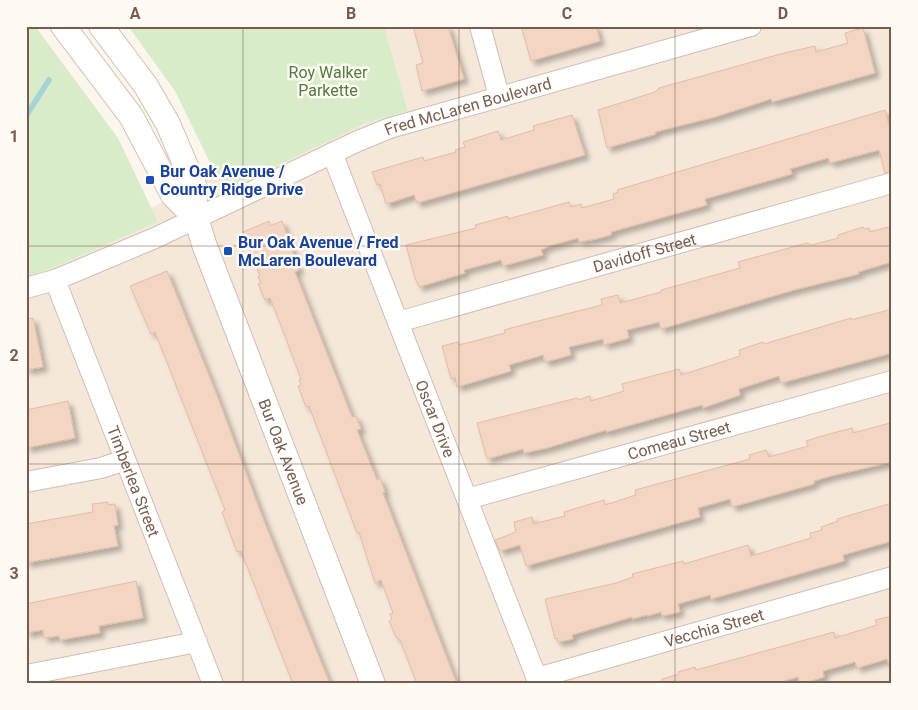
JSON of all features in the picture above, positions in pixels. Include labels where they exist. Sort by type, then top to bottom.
[{"type":"street","name":"Bur Oak Avenue","points":[[63,26],[130,116],[173,195],[196,218]]},
{"type":"street","name":"Bur Oak Avenue","points":[[101,26],[146,86],[168,124],[194,185],[196,218],[373,684]]},
{"type":"street","points":[[480,26],[500,96]]},
{"type":"street","name":"Fred McLaren Boulevard","points":[[26,288],[55,280],[196,218],[332,153],[390,128],[751,26]]},
{"type":"street","name":"Oscar Drive","points":[[332,153],[538,681]]},
{"type":"street","name":"Davidoff Street","points":[[398,322],[892,183]]},
{"type":"street","name":"Timberlea Street","points":[[55,280],[213,684]]},
{"type":"street","name":"Comeau Street","points":[[467,499],[892,381]]},
{"type":"street","points":[[26,482],[101,468],[125,460]]},
{"type":"street","name":"Vecchia Street","points":[[538,681],[892,577]]},
{"type":"street","points":[[26,675],[197,642]]},
{"type":"shaded area","points":[[384,26],[892,26],[892,684],[26,684],[26,277],[48,270],[158,222],[151,208],[216,174],[224,190],[366,123],[408,111]]},
{"type":"green space","points":[[26,26],[35,26],[118,138],[158,222],[48,270],[26,277]]},
{"type":"green space","name":"Roy Walker Parkette","points":[[128,26],[384,26],[408,111],[366,123],[224,191],[175,91]]},
{"type":"building","points":[[413,26],[448,26],[464,79],[422,91],[416,65],[423,63]]},
{"type":"building","points":[[521,26],[596,26],[600,41],[531,61]]},
{"type":"building","points":[[863,28],[875,73],[772,102],[771,99],[715,117],[655,132],[656,134],[607,148],[598,110],[655,92],[659,88],[784,53],[815,46],[816,52],[848,43],[845,33]]},
{"type":"building","points":[[885,110],[892,135],[892,171],[885,173],[879,150],[830,163],[828,158],[790,169],[792,174],[705,199],[707,205],[611,232],[611,235],[596,239],[579,242],[578,238],[549,246],[541,250],[543,255],[503,266],[501,260],[464,270],[465,273],[419,287],[415,278],[406,245],[476,228],[475,225],[508,216],[508,219],[569,202],[571,207],[581,204],[582,208],[614,199],[613,194],[618,192],[617,190]]},
{"type":"building","points":[[572,115],[585,155],[417,203],[414,195],[386,204],[380,184],[377,185],[372,172],[423,157],[424,161],[456,152],[455,150],[465,147],[463,142],[498,131],[501,140],[534,130],[533,126]]},
{"type":"building","points":[[269,221],[270,226],[282,221],[299,270],[295,272],[352,417],[356,416],[361,429],[357,430],[377,480],[380,478],[385,492],[383,493],[457,684],[417,684],[400,640],[396,637],[389,621],[392,619],[390,614],[393,613],[381,580],[375,583],[359,532],[357,533],[309,406],[306,407],[298,386],[301,385],[299,380],[301,379],[283,331],[270,298],[265,300],[258,284],[261,283],[258,277],[260,276],[243,232]]},
{"type":"building","points":[[892,226],[892,262],[858,272],[859,274],[794,290],[661,329],[659,322],[627,330],[629,338],[604,345],[603,339],[569,347],[571,355],[545,362],[543,355],[509,365],[511,371],[457,387],[455,377],[451,379],[442,346],[458,342],[459,345],[505,333],[504,330],[602,305],[601,299],[618,295],[620,303],[661,292],[661,290],[740,268],[738,262],[807,243],[812,245],[838,238],[838,235],[863,227],[864,229],[869,228],[870,232]]},
{"type":"building","points":[[167,271],[218,398],[262,516],[330,684],[293,684],[241,551],[237,552],[222,512],[225,510],[155,332],[151,334],[130,286]]},
{"type":"building","points":[[892,309],[892,353],[781,383],[779,376],[739,389],[740,395],[703,408],[702,405],[606,432],[606,430],[547,448],[524,453],[523,449],[487,459],[477,423],[577,398],[578,400],[590,396],[591,401],[624,391],[622,384],[679,369],[681,375],[740,356],[739,350],[763,342],[764,344],[851,318],[851,320]]},
{"type":"building","points":[[33,318],[43,367],[26,370],[26,319]]},
{"type":"building","points":[[68,401],[75,438],[26,448],[26,410]]},
{"type":"building","points":[[890,423],[892,462],[831,476],[814,481],[814,484],[732,507],[730,499],[698,508],[700,517],[526,566],[520,545],[500,551],[495,540],[516,532],[514,522],[532,517],[533,524],[565,516],[564,512],[604,500],[605,505],[636,495],[635,490],[750,459],[749,455],[766,450],[769,457],[808,446],[806,441],[818,437],[852,428],[853,433]]},
{"type":"building","points":[[108,502],[108,505],[115,504],[118,525],[114,526],[118,546],[26,563],[26,524],[93,512],[92,504]]},
{"type":"building","points":[[892,503],[892,541],[843,555],[844,561],[711,599],[710,595],[678,604],[680,612],[662,616],[661,612],[632,619],[632,617],[572,635],[573,639],[558,642],[557,638],[555,639],[545,599],[616,583],[633,577],[632,574],[683,561],[684,564],[748,545],[751,556],[811,538],[810,533],[822,530],[821,527],[838,521],[837,519]]},
{"type":"building","points":[[136,581],[143,618],[99,626],[100,633],[60,640],[59,636],[44,638],[43,630],[26,633],[26,604]]},
{"type":"building","points":[[892,616],[892,662],[888,663],[887,659],[857,668],[855,662],[823,671],[824,677],[802,684],[800,684],[798,677],[774,684],[662,684],[662,679],[679,674],[678,672],[695,667],[696,670],[834,632],[835,638],[877,625],[875,620]]},
{"type":"waterway","points":[[26,116],[49,80]]},
{"type":"place","name":"Bur Oak Avenue / Country Ridge Drive","points":[[150,180]]},
{"type":"place","name":"Bur Oak Avenue / Fred McLaren Boulevard","points":[[228,251]]}]
